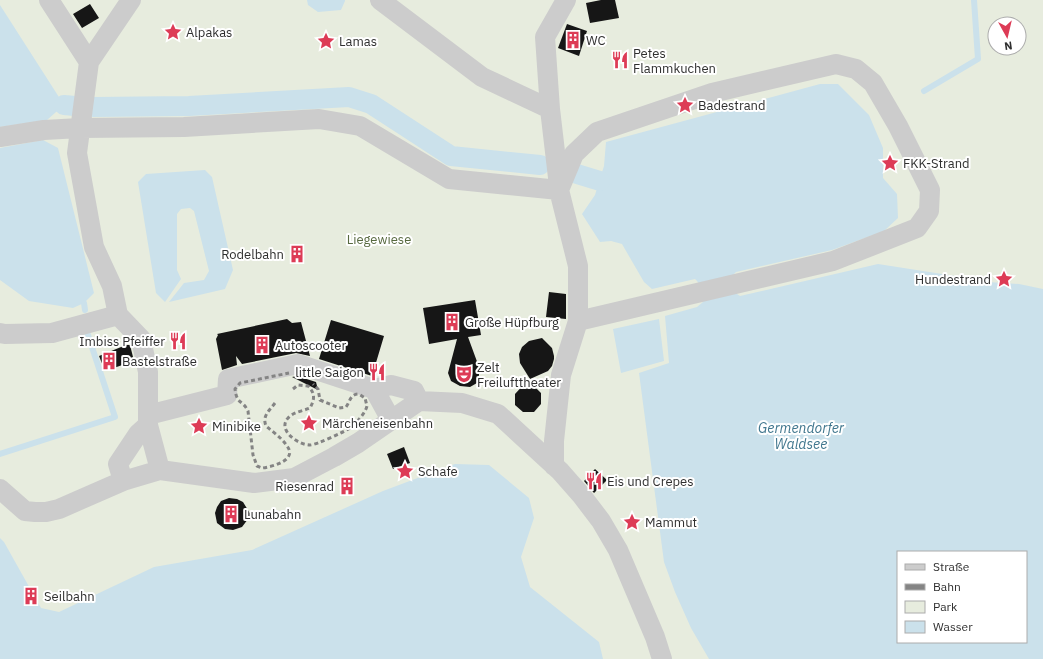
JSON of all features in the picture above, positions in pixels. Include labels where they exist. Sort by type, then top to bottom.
[{"type":"lane","points":[[49,0],[89,62]]},
{"type":"lane","points":[[131,0],[89,62],[77,153],[94,247],[112,286],[118,315],[140,339],[148,372],[148,420],[160,470]]},
{"type":"lane","points":[[380,0],[482,77],[550,109]]},
{"type":"lane","points":[[554,466],[554,441],[560,375],[578,321],[578,266],[559,190],[550,109],[545,37],[566,0]]},
{"type":"lane","points":[[559,190],[574,154],[597,132],[712,93],[836,64],[856,69],[872,83],[898,126],[930,190],[930,211],[917,228],[833,261],[578,321]]},
{"type":"lane","points":[[0,137],[44,130],[80,128],[184,127],[319,119],[360,126],[449,179],[559,190]]},
{"type":"lane","points":[[0,333],[52,333],[118,315]]},
{"type":"lane","points":[[123,481],[118,464],[148,420],[227,395],[228,379],[298,364],[374,389],[391,385],[414,391],[419,401]]},
{"type":"lane","points":[[374,389],[391,420]]},
{"type":"lane","points":[[0,490],[25,510],[46,512],[60,509],[123,481],[160,470],[254,482],[294,478],[334,457],[419,401],[462,403],[497,413],[554,466],[582,496],[601,521],[618,550],[655,637],[662,659]]},
{"type":"green space","name":"Liegewiese","points":[[0,0],[1043,0],[1043,659],[0,659]]},
{"type":"water","points":[[307,0],[345,1],[341,10],[318,12],[308,5]]},
{"type":"water","points":[[0,5],[64,105],[47,120],[0,127]]},
{"type":"water","name":"Germendorfer Waldsee","points":[[820,84],[838,84],[869,115],[883,148],[883,178],[897,194],[898,218],[884,231],[832,250],[736,272],[733,275],[737,294],[740,296],[878,264],[955,276],[973,281],[1019,284],[1043,289],[1043,659],[709,659],[691,628],[664,562],[639,373],[669,363],[665,316],[697,307],[703,302],[702,293],[699,284],[695,279],[652,289],[644,282],[622,244],[611,241],[600,242],[582,214],[595,195],[604,166],[606,142]]},
{"type":"water","points":[[43,140],[58,148],[94,293],[84,303],[73,308],[29,301],[0,280],[0,148]]},
{"type":"water","points":[[205,170],[212,177],[233,270],[225,289],[169,302],[184,283],[204,280],[209,271],[194,211],[190,208],[181,209],[177,214],[177,270],[181,279],[165,302],[156,293],[138,182],[146,174]]},
{"type":"water","points":[[659,319],[664,361],[621,373],[613,329]]},
{"type":"water","points":[[455,464],[489,465],[529,498],[534,518],[521,557],[530,587],[599,642],[603,659],[0,659],[0,538],[4,542],[41,608],[59,612],[154,567],[252,550],[383,491]]},
{"type":"building","points":[[601,0],[615,0],[619,18],[590,23],[586,3]]},
{"type":"building","points":[[90,4],[99,18],[82,28],[73,14]]},
{"type":"building","name":"WC","points":[[567,24],[587,31],[579,56],[558,48]]},
{"type":"building","points":[[549,292],[566,294],[566,319],[546,317]]},
{"type":"building","name":"Große Hüpfburg","points":[[475,300],[481,335],[468,337],[479,367],[479,375],[477,383],[470,387],[460,386],[451,381],[448,373],[457,339],[429,344],[423,308]]},
{"type":"building","name":"Autoscooter","points":[[287,319],[292,323],[301,322],[310,356],[296,353],[242,364],[236,356],[237,365],[222,370],[216,339],[217,334]]},
{"type":"building","points":[[331,320],[384,336],[372,376],[319,359]]},
{"type":"building","points":[[542,338],[552,348],[554,359],[552,366],[548,371],[530,379],[520,363],[519,354],[522,347],[529,341]]},
{"type":"building","points":[[126,345],[130,345],[134,361],[105,371],[99,356]]},
{"type":"building","points":[[297,376],[316,382],[318,390],[292,377]]},
{"type":"building","points":[[528,380],[541,393],[541,404],[534,412],[523,412],[515,405],[515,394]]},
{"type":"building","points":[[404,447],[410,463],[393,469],[387,454]]},
{"type":"building","name":"Eis und Crepes","points":[[595,469],[607,480],[594,493],[584,481]]},
{"type":"building","name":"Lunabahn","points":[[229,498],[237,499],[243,502],[251,515],[242,527],[233,530],[225,529],[217,523],[215,513],[221,501]]},
{"type":"waterway","points":[[924,91],[978,59],[974,0]]},
{"type":"waterway","points":[[93,107],[189,106],[349,97],[371,104],[451,156],[540,165]]},
{"type":"waterway","points":[[64,105],[75,106]]},
{"type":"waterway","points":[[577,174],[600,181]]},
{"type":"waterway","points":[[84,303],[85,310]]},
{"type":"waterway","points":[[0,454],[115,417],[87,332]]},
{"type":"railway","points":[[275,403],[266,416],[266,426],[285,443],[289,451],[289,455],[287,459],[282,462],[262,468],[257,466],[253,455],[248,411],[246,407],[238,400],[235,389],[240,383],[289,373]]},
{"type":"railway","points":[[293,389],[298,385],[308,386],[313,394],[313,402],[310,408],[295,413],[290,416],[285,423],[285,427],[290,436],[305,444],[310,445],[330,438],[350,428],[366,409],[367,406],[365,398],[359,394],[354,395],[346,407],[339,408],[320,400],[318,389],[313,384]]},
{"type":"place","name":"Alpakas","points":[[173,32]]},
{"type":"place","name":"WC","points":[[573,40]]},
{"type":"place","name":"Lamas","points":[[326,41]]},
{"type":"place","name":"Petes Flammkuchen","points":[[620,60]]},
{"type":"place","name":"Badestrand","points":[[685,105]]},
{"type":"place","name":"FKK-Strand","points":[[890,163]]},
{"type":"place","name":"Rodelbahn","points":[[297,254]]},
{"type":"place","name":"Hundestrand","points":[[1004,279]]},
{"type":"place","name":"Große Hüpfburg","points":[[452,322]]},
{"type":"place","name":"Imbiss Pfeiffer","points":[[178,341]]},
{"type":"place","name":"Autoscooter","points":[[262,345]]},
{"type":"place","name":"Bastelstraße","points":[[109,361]]},
{"type":"place","name":"little Saigon","points":[[377,372]]},
{"type":"place","name":"Zelt Freilufttheater","points":[[464,374]]},
{"type":"place","name":"Märcheneisenbahn","points":[[309,423]]},
{"type":"place","name":"Minibike","points":[[199,426]]},
{"type":"place","name":"Schafe","points":[[405,471]]},
{"type":"place","name":"Eis und Crepes","points":[[594,481]]},
{"type":"place","name":"Riesenrad","points":[[347,486]]},
{"type":"place","name":"Lunabahn","points":[[231,514]]},
{"type":"place","name":"Mammut","points":[[632,522]]},
{"type":"place","name":"Seilbahn","points":[[31,596]]}]
